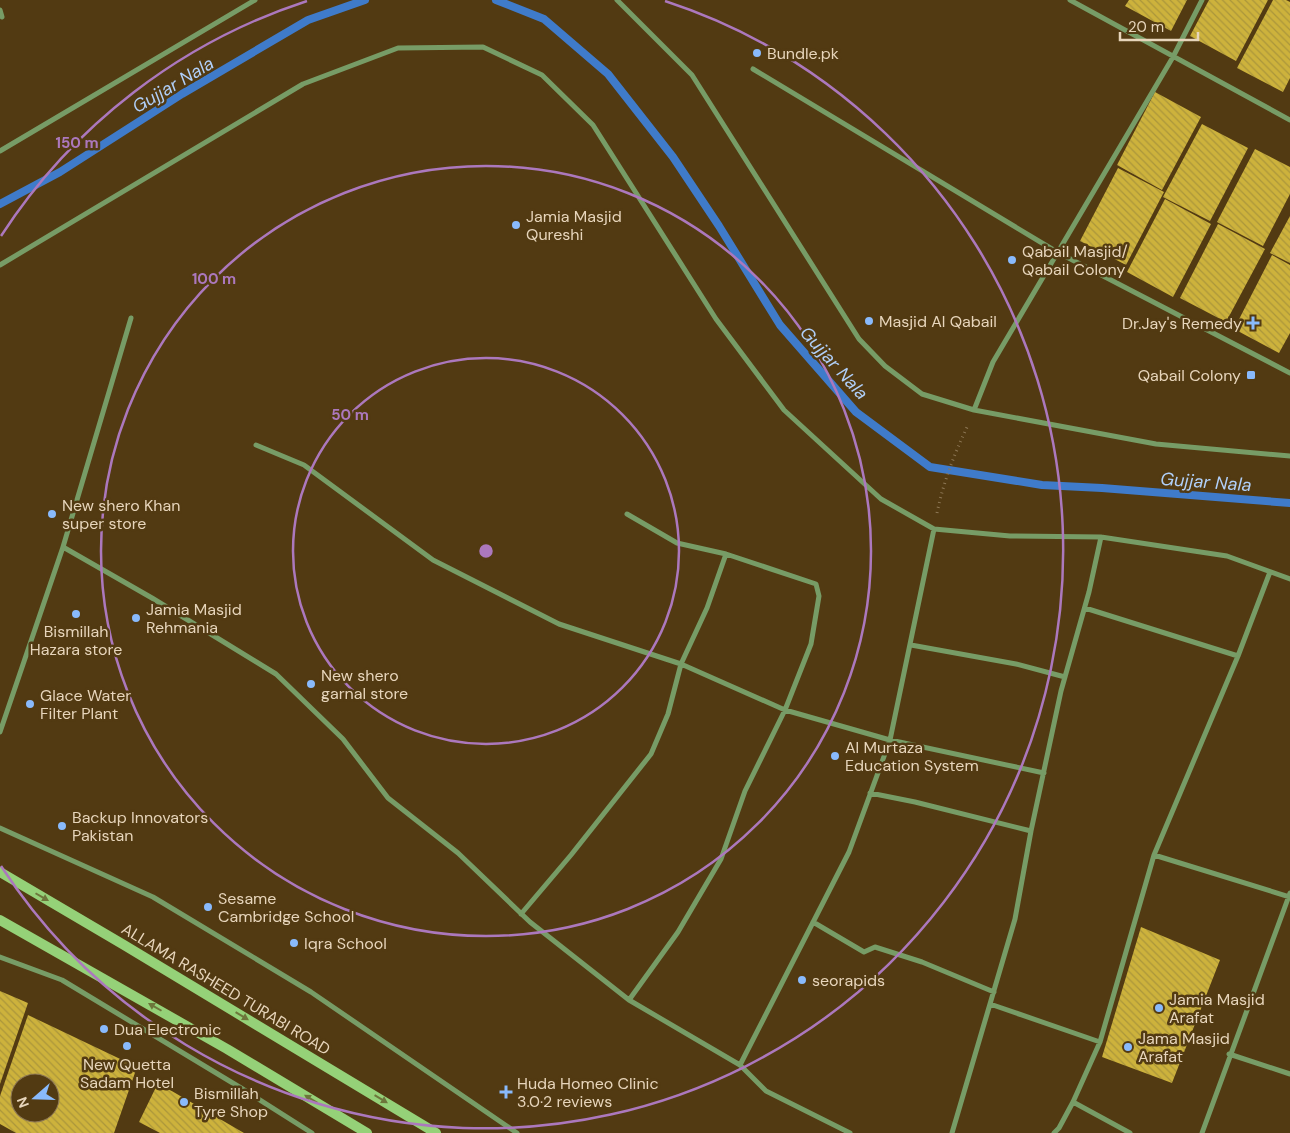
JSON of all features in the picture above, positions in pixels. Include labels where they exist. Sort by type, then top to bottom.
[{"type":"main road","name":"ALLAMA RASHEED TURABI ROAD","points":[[0,872],[436,1133]]},
{"type":"main road","points":[[0,920],[227,1048],[367,1133]]},
{"type":"street","points":[[0,150],[255,0]]},
{"type":"street","points":[[617,0],[692,75],[859,339],[885,366],[922,394],[974,410],[1156,444],[1290,456]]},
{"type":"street","points":[[1070,0],[1290,120]]},
{"type":"street","points":[[974,410],[993,362],[1173,57],[1202,0]]},
{"type":"street","points":[[0,10],[2,17]]},
{"type":"street","points":[[0,265],[303,84],[398,48],[483,47],[542,75],[593,124],[716,320],[784,410],[881,499],[934,529],[1010,536],[1101,537],[1227,556],[1290,579]]},
{"type":"street","points":[[752,69],[1057,252],[1290,373]]},
{"type":"street","points":[[0,732],[63,546],[131,318]]},
{"type":"street","points":[[256,445],[304,465],[433,560],[559,624],[680,664],[785,710],[890,740],[1044,773]]},
{"type":"street","points":[[627,514],[677,543],[726,554],[816,584],[819,596],[811,644],[785,710],[745,791],[721,859],[678,932],[629,1000]]},
{"type":"street","points":[[740,1065],[849,852],[890,740],[934,529]]},
{"type":"street","points":[[952,1133],[1015,919],[1031,831],[1065,677],[1085,608],[1101,537]]},
{"type":"street","points":[[63,546],[276,674],[344,739],[388,798],[458,854],[521,914],[629,1000],[740,1065],[766,1091],[850,1133]]},
{"type":"street","points":[[521,914],[571,856],[651,754],[668,714],[680,664],[707,608],[726,554]]},
{"type":"street","points":[[1054,1133],[1059,1128],[1073,1102],[1100,1042],[1154,855],[1238,656],[1270,572]]},
{"type":"street","points":[[1085,608],[1238,656]]},
{"type":"street","points":[[911,645],[1016,664],[1065,677]]},
{"type":"street","points":[[870,793],[924,804],[1031,831]]},
{"type":"street","points":[[0,828],[153,897],[311,992],[517,1133]]},
{"type":"street","points":[[1154,855],[1290,895],[1229,1054],[1202,1133]]},
{"type":"street","points":[[813,922],[864,952],[875,947],[922,962],[994,992]]},
{"type":"street","points":[[0,958],[62,980],[312,1133]]},
{"type":"street","points":[[990,1004],[1100,1042]]},
{"type":"street","points":[[1229,1054],[1290,1074]]},
{"type":"street","points":[[1073,1102],[1130,1133]]},
{"type":"path","points":[[934,529],[945,479],[974,410]]},
{"type":"building","points":[[1129,0],[1187,0],[1171,31],[1125,6]]},
{"type":"building","points":[[1209,0],[1268,0],[1236,61],[1190,36]]},
{"type":"building","points":[[1273,0],[1286,0],[1290,2],[1290,78],[1283,92],[1237,68]]},
{"type":"building","points":[[1155,92],[1201,117],[1162,190],[1117,165]]},
{"type":"building","points":[[1202,124],[1248,148],[1210,221],[1163,197]]},
{"type":"building","points":[[1255,149],[1290,167],[1290,194],[1263,246],[1217,222]]},
{"type":"building","points":[[1118,168],[1164,192],[1126,265],[1080,241]]},
{"type":"building","points":[[1165,199],[1211,224],[1173,297],[1127,272]]},
{"type":"building","points":[[1290,216],[1290,263],[1270,253]]},
{"type":"building","points":[[1218,224],[1265,249],[1226,322],[1180,298]]},
{"type":"building","points":[[1272,255],[1290,265],[1290,333],[1279,353],[1234,329]]},
{"type":"building","name":"Jamia Masjid Arafat","points":[[1141,927],[1220,960],[1172,1083],[1102,1057]]},
{"type":"building","points":[[0,991],[28,1003],[0,1084]]},
{"type":"building","points":[[28,1015],[137,1067],[114,1133],[16,1133],[0,1124],[0,1096]]},
{"type":"building","points":[[158,1083],[244,1133],[160,1133],[139,1122]]},
{"type":"waterway","name":"Gujjar Nala","points":[[0,204],[60,172],[182,94],[308,20],[365,0]]},
{"type":"waterway","name":"Gujjar Nala","points":[[496,0],[544,19],[608,74],[673,157],[719,226],[780,325],[856,412],[930,467],[1042,485],[1290,503]]},
{"type":"place","name":"Bundle.pk","points":[[757,53]]},
{"type":"place","name":"Jamia Masjid Qureshi","points":[[516,225]]},
{"type":"place","name":"Qabail Masjid/ Qabail Colony","points":[[1012,260]]},
{"type":"place","name":"Masjid Al Qabail","points":[[869,321]]},
{"type":"place","name":"Dr.Jay's Remedy","points":[[1253,323]]},
{"type":"place","name":"Qabail Colony","points":[[1251,375]]},
{"type":"place","name":"New shero Khan super store","points":[[52,514]]},
{"type":"place","name":"Bismillah Hazara store","points":[[76,614]]},
{"type":"place","name":"Jamia Masjid Rehmania","points":[[136,618]]},
{"type":"place","name":"New shero garnal store","points":[[311,684]]},
{"type":"place","name":"Glace Water Filter Plant","points":[[30,704]]},
{"type":"place","name":"Al Murtaza Education System","points":[[835,756]]},
{"type":"place","name":"Backup Innovators Pakistan","points":[[62,826]]},
{"type":"place","name":"Sesame Cambridge School","points":[[208,907]]},
{"type":"place","name":"Iqra School","points":[[294,943]]},
{"type":"place","name":"seorapids","points":[[802,980]]},
{"type":"place","name":"Jamia Masjid Arafat","points":[[1159,1008]]},
{"type":"place","name":"Dua Electronic","points":[[104,1029]]},
{"type":"place","name":"New Quetta Sadam Hotel","points":[[127,1046]]},
{"type":"place","name":"Jama Masjid Arafat","points":[[1128,1047]]},
{"type":"place","name":"Huda Homeo Clinic 3.0·2 reviews","points":[[506,1092]]},
{"type":"place","name":"Bismillah Tyre Shop","points":[[184,1102]]}]
